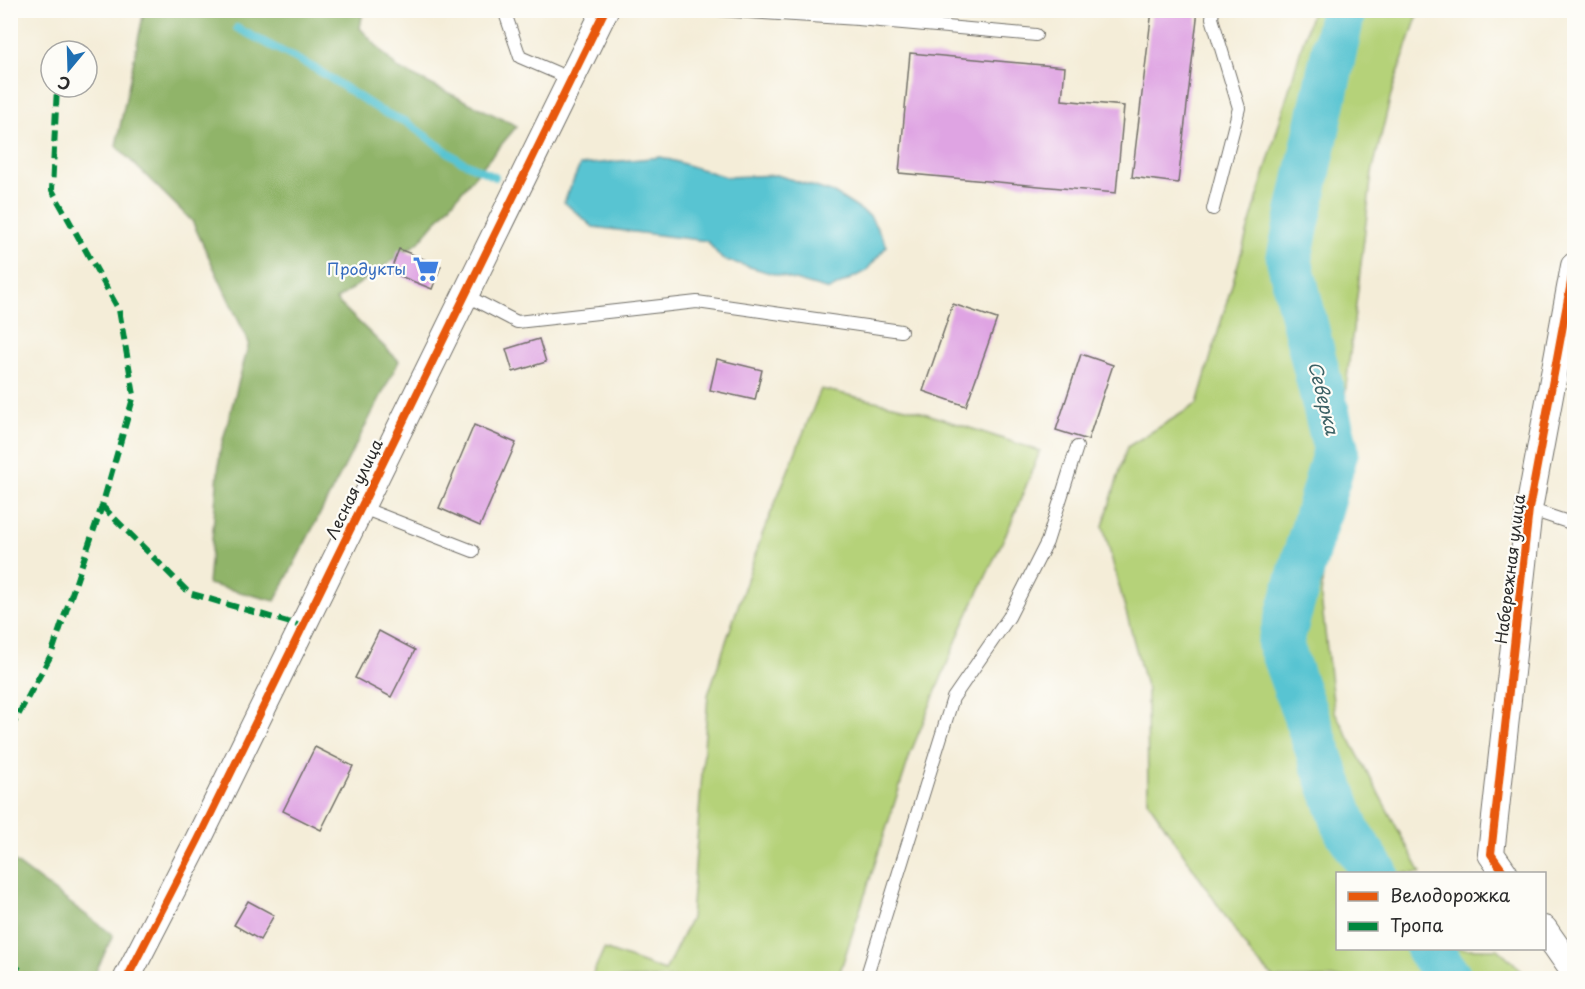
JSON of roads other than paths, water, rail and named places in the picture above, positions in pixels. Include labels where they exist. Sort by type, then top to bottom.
[{"type":"street","name":"Лесная улица","points":[[128,978],[605,10]]},
{"type":"street","name":"Набережная улица","points":[[1504,872],[1491,854],[1529,509],[1575,266]]},
{"type":"street","points":[[1546,930],[1575,972]]},
{"type":"lane","points":[[504,10],[520,57],[571,79]]},
{"type":"lane","points":[[718,10],[1036,35]]},
{"type":"lane","points":[[1213,10],[1212,18],[1239,108],[1213,209]]},
{"type":"lane","points":[[465,295],[517,322],[697,302],[901,331]]},
{"type":"lane","points":[[866,978],[953,698],[1009,616],[1047,542],[1077,447]]},
{"type":"lane","points":[[360,507],[473,551]]},
{"type":"lane","points":[[1529,509],[1575,524]]},
{"type":"water","points":[[661,157],[726,177],[777,175],[834,193],[870,216],[887,246],[866,271],[829,290],[722,259],[707,241],[593,227],[564,202],[580,165]]},
{"type":"waterway","name":"Северка","points":[[1343,10],[1289,259],[1336,450],[1280,644],[1347,831],[1375,872]]},
{"type":"waterway","points":[[237,28],[316,69],[381,111],[406,122],[459,160],[495,177]]},
{"type":"waterway","name":"Северка","points":[[1429,950],[1449,978]]},
{"type":"place","name":"Продукты","points":[[426,269]]}]
